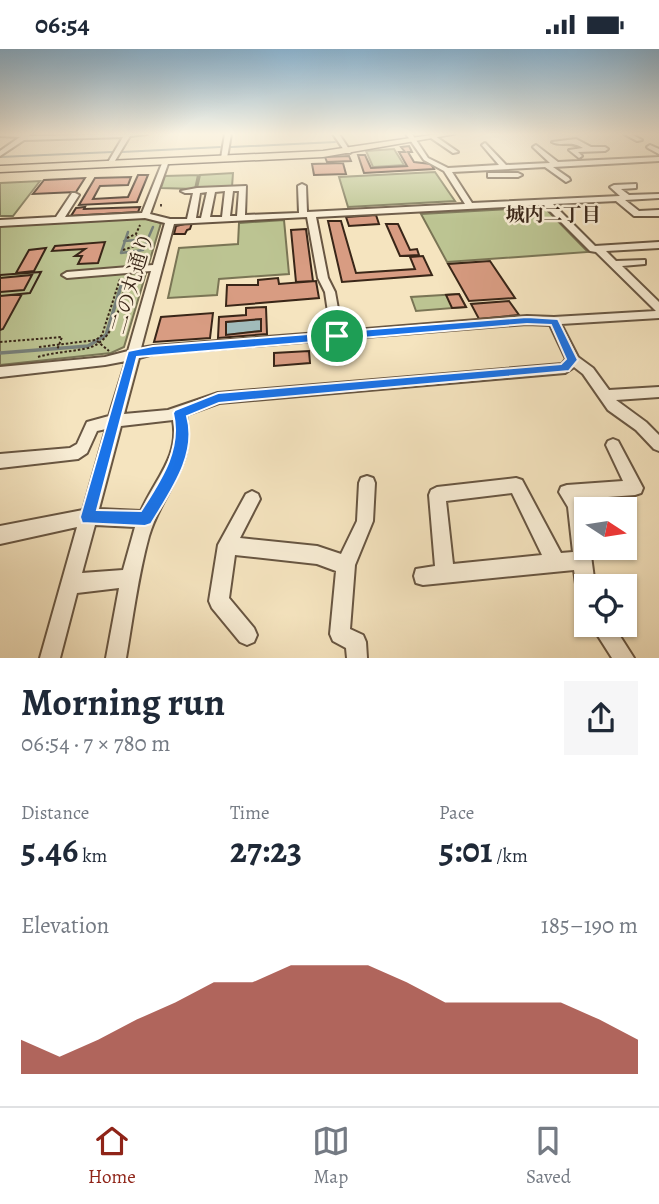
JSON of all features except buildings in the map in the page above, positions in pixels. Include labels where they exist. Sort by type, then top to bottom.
[{"type":"main road","points":[[0,169],[139,162]]},
{"type":"street","points":[[143,219],[165,162]]},
{"type":"street","points":[[431,162],[450,174],[470,206]]},
{"type":"street","points":[[500,162],[504,167]]},
{"type":"street","points":[[450,174],[504,167],[589,162]]},
{"type":"street","points":[[547,165],[566,180]]},
{"type":"street","points":[[450,174],[518,175]]},
{"type":"street","points":[[302,186],[323,278],[330,292],[337,336]]},
{"type":"street","points":[[633,186],[614,187],[637,214],[659,211]]},
{"type":"street","points":[[185,191],[243,188],[241,218]]},
{"type":"street","points":[[226,219],[229,189]]},
{"type":"street","points":[[191,221],[198,190]]},
{"type":"street","points":[[205,220],[211,190]]},
{"type":"street","points":[[59,220],[75,195]]},
{"type":"street","points":[[0,223],[143,219],[170,222],[659,196]]},
{"type":"street","points":[[643,197],[659,211]]},
{"type":"street","points":[[546,202],[593,249],[659,245]]},
{"type":"street","name":"二の丸通り","points":[[50,658],[170,222]]},
{"type":"street","points":[[598,249],[659,308]]},
{"type":"street","points":[[614,264],[642,262]]},
{"type":"street","points":[[67,275],[157,268]]},
{"type":"street","points":[[0,372],[105,361],[153,350],[527,320],[554,321],[659,314]]},
{"type":"street","points":[[554,321],[573,360],[588,371],[613,406],[659,445]]},
{"type":"street","points":[[0,461],[73,454],[82,448],[92,426],[179,413],[218,398],[565,368],[573,360]]},
{"type":"street","points":[[606,395],[659,392]]},
{"type":"street","points":[[116,658],[145,519],[176,468],[183,426],[179,413]]},
{"type":"street","points":[[574,502],[567,492],[635,488],[613,445]]},
{"type":"street","points":[[357,658],[356,642],[340,634],[346,565],[365,521],[367,483]]},
{"type":"street","points":[[445,574],[438,495],[516,485],[556,562]]},
{"type":"street","points":[[247,635],[219,601],[227,545],[252,499]]},
{"type":"street","points":[[0,535],[87,517],[145,519]]},
{"type":"street","points":[[227,545],[317,555],[346,565]]},
{"type":"street","points":[[423,576],[582,560],[584,574]]},
{"type":"street","points":[[70,584],[131,578]]},
{"type":"street","points":[[609,637],[624,658]]},
{"type":"path","points":[[134,236],[143,219]]},
{"type":"path","points":[[123,250],[136,247],[144,238],[127,238]]},
{"type":"path","points":[[136,247],[139,250]]},
{"type":"path","points":[[0,342],[62,337],[59,345],[56,351],[89,348],[100,344],[109,334],[125,284],[120,283],[102,335],[96,340],[59,345],[39,347]]},
{"type":"path","points":[[96,340],[111,353]]},
{"type":"green space","points":[[371,162],[402,162],[404,165],[373,167]]},
{"type":"green space","points":[[435,172],[455,201],[348,207],[339,177]]},
{"type":"green space","points":[[233,173],[232,187],[197,188],[200,175]]},
{"type":"green space","points":[[198,175],[195,189],[161,188],[165,176]]},
{"type":"green space","points":[[40,181],[13,216],[0,216],[0,183]]},
{"type":"green space","points":[[544,207],[588,252],[447,262],[421,214]]},
{"type":"green space","points":[[144,218],[161,223],[124,347],[111,353],[0,365],[0,226]]},
{"type":"green space","points":[[284,220],[289,274],[219,279],[217,295],[168,298],[179,248],[238,244],[239,223]]},
{"type":"green space","points":[[459,294],[466,307],[416,311],[411,297]]},
{"type":"water","points":[[261,319],[261,331],[226,335],[226,322]]},
{"type":"waterway","points":[[148,239],[153,227]]},
{"type":"waterway","points":[[125,241],[128,232]]},
{"type":"waterway","points":[[125,241],[121,253],[143,250],[148,239]]},
{"type":"waterway","points":[[125,241],[148,239]]},
{"type":"waterway","points":[[0,353],[88,346],[106,335],[121,286]]},
{"type":"district","name":"城内二丁目","points":[[553,214]]},
{"type":"route","points":[[527,320],[554,321],[573,360],[565,368],[218,398],[179,413],[183,426],[176,468],[145,519],[87,517],[132,354],[153,350],[337,336],[527,320]]}]
